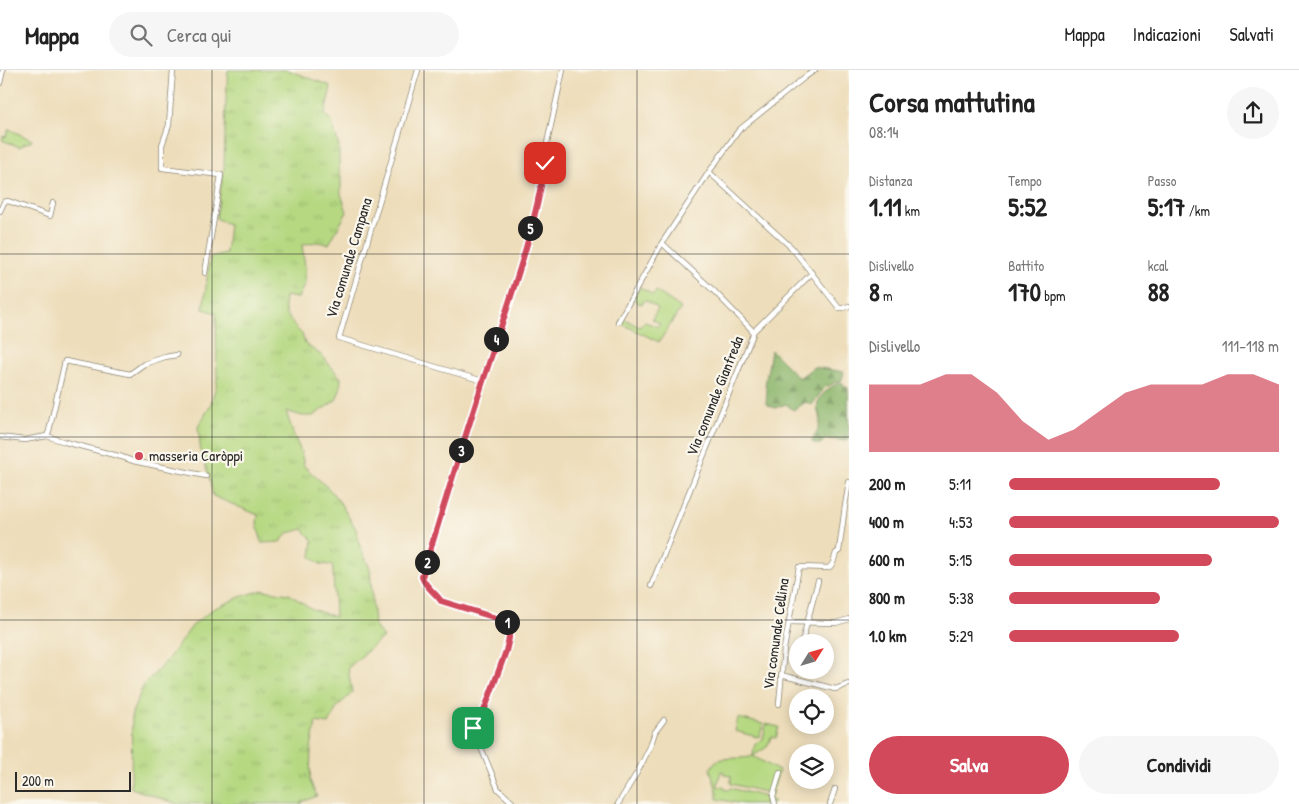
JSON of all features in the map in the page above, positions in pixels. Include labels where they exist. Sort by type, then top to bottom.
[{"type":"street","points":[[0,83],[4,70]]},
{"type":"street","points":[[173,70],[169,125],[161,151],[162,168],[220,174],[205,273]]},
{"type":"street","name":"Via comunale Campana","points":[[418,70],[339,338],[483,381]]},
{"type":"street","points":[[514,804],[498,789],[473,728],[480,722],[506,651],[509,638],[509,622],[441,601],[425,584],[422,577],[520,267],[541,188],[545,163],[544,157],[563,70]]},
{"type":"street","points":[[618,322],[662,243],[739,130],[815,70]]},
{"type":"street","points":[[709,172],[792,248],[839,308],[849,306]]},
{"type":"street","points":[[0,211],[4,202],[8,201],[50,216],[53,203]]},
{"type":"street","name":"Via comunale Gianfreda","points":[[651,586],[753,334],[715,292],[662,243]]},
{"type":"street","points":[[753,332],[812,273]]},
{"type":"street","points":[[46,436],[49,431],[65,361],[130,374],[144,364],[177,355]]},
{"type":"street","points":[[0,437],[25,440],[46,436],[133,461],[206,476]]},
{"type":"street","name":"Via comunale Cellina","points":[[779,704],[784,649],[799,567],[829,568],[833,563],[836,553],[839,551],[849,482]]},
{"type":"street","points":[[804,634],[818,581]]},
{"type":"street","points":[[789,622],[836,624],[849,619]]},
{"type":"street","points":[[781,675],[835,689],[849,684]]},
{"type":"street","points":[[618,804],[638,771],[655,732],[664,720]]},
{"type":"street","points":[[775,804],[773,796],[780,772]]},
{"type":"street","points":[[830,804],[835,789]]},
{"type":"green space","points":[[228,70],[288,70],[331,86],[325,114],[332,122],[339,147],[341,194],[347,212],[329,244],[316,242],[302,245],[305,283],[298,298],[285,296],[284,306],[286,314],[302,334],[305,344],[321,355],[341,378],[340,390],[336,400],[313,416],[302,416],[286,411],[301,452],[304,466],[339,501],[356,529],[359,544],[370,569],[374,625],[383,637],[348,668],[352,693],[337,707],[329,724],[316,722],[311,748],[310,781],[317,796],[302,802],[302,804],[177,804],[131,788],[132,713],[144,684],[164,664],[193,625],[213,609],[240,597],[263,590],[289,594],[312,609],[335,617],[332,565],[320,564],[311,557],[313,541],[303,529],[288,533],[280,542],[262,543],[257,524],[258,515],[213,496],[209,476],[201,453],[198,427],[210,406],[217,383],[216,313],[203,309],[210,257],[226,253],[229,225],[216,218],[224,167]]},
{"type":"green space","points":[[9,129],[32,140],[31,142],[25,143],[20,147],[2,140],[3,136],[6,137]]},
{"type":"green space","points":[[640,287],[653,295],[656,291],[681,308],[659,342],[620,323],[623,318],[639,327],[645,322],[658,327],[660,324],[652,319],[658,308],[645,300],[640,304],[633,299]]},
{"type":"green space","points":[[771,350],[799,378],[814,367],[844,372],[842,380],[825,387],[812,405],[806,402],[793,410],[786,404],[775,408],[766,404],[767,390],[765,386]]},
{"type":"green space","points":[[840,382],[848,388],[849,441],[826,439],[820,444],[815,444],[811,441],[819,425],[820,416],[817,407],[820,397]]},
{"type":"green space","points":[[738,718],[763,724],[760,736],[757,737],[735,731]]},
{"type":"green space","points":[[766,724],[779,727],[776,738],[771,737],[767,747],[753,756],[756,744],[763,739]]},
{"type":"green space","points":[[753,756],[779,771],[771,796],[769,793],[731,784],[731,776],[724,775],[724,772],[721,771],[717,786],[770,798],[773,804],[743,804],[717,799],[717,791],[710,769],[714,763],[722,759]]},
{"type":"place","name":"masseria Caròppi","points":[[139,456]]},
{"type":"route","points":[[473,728],[480,722],[506,651],[509,638],[509,622],[441,601],[425,584],[422,577],[520,267],[541,188],[545,163]]}]
